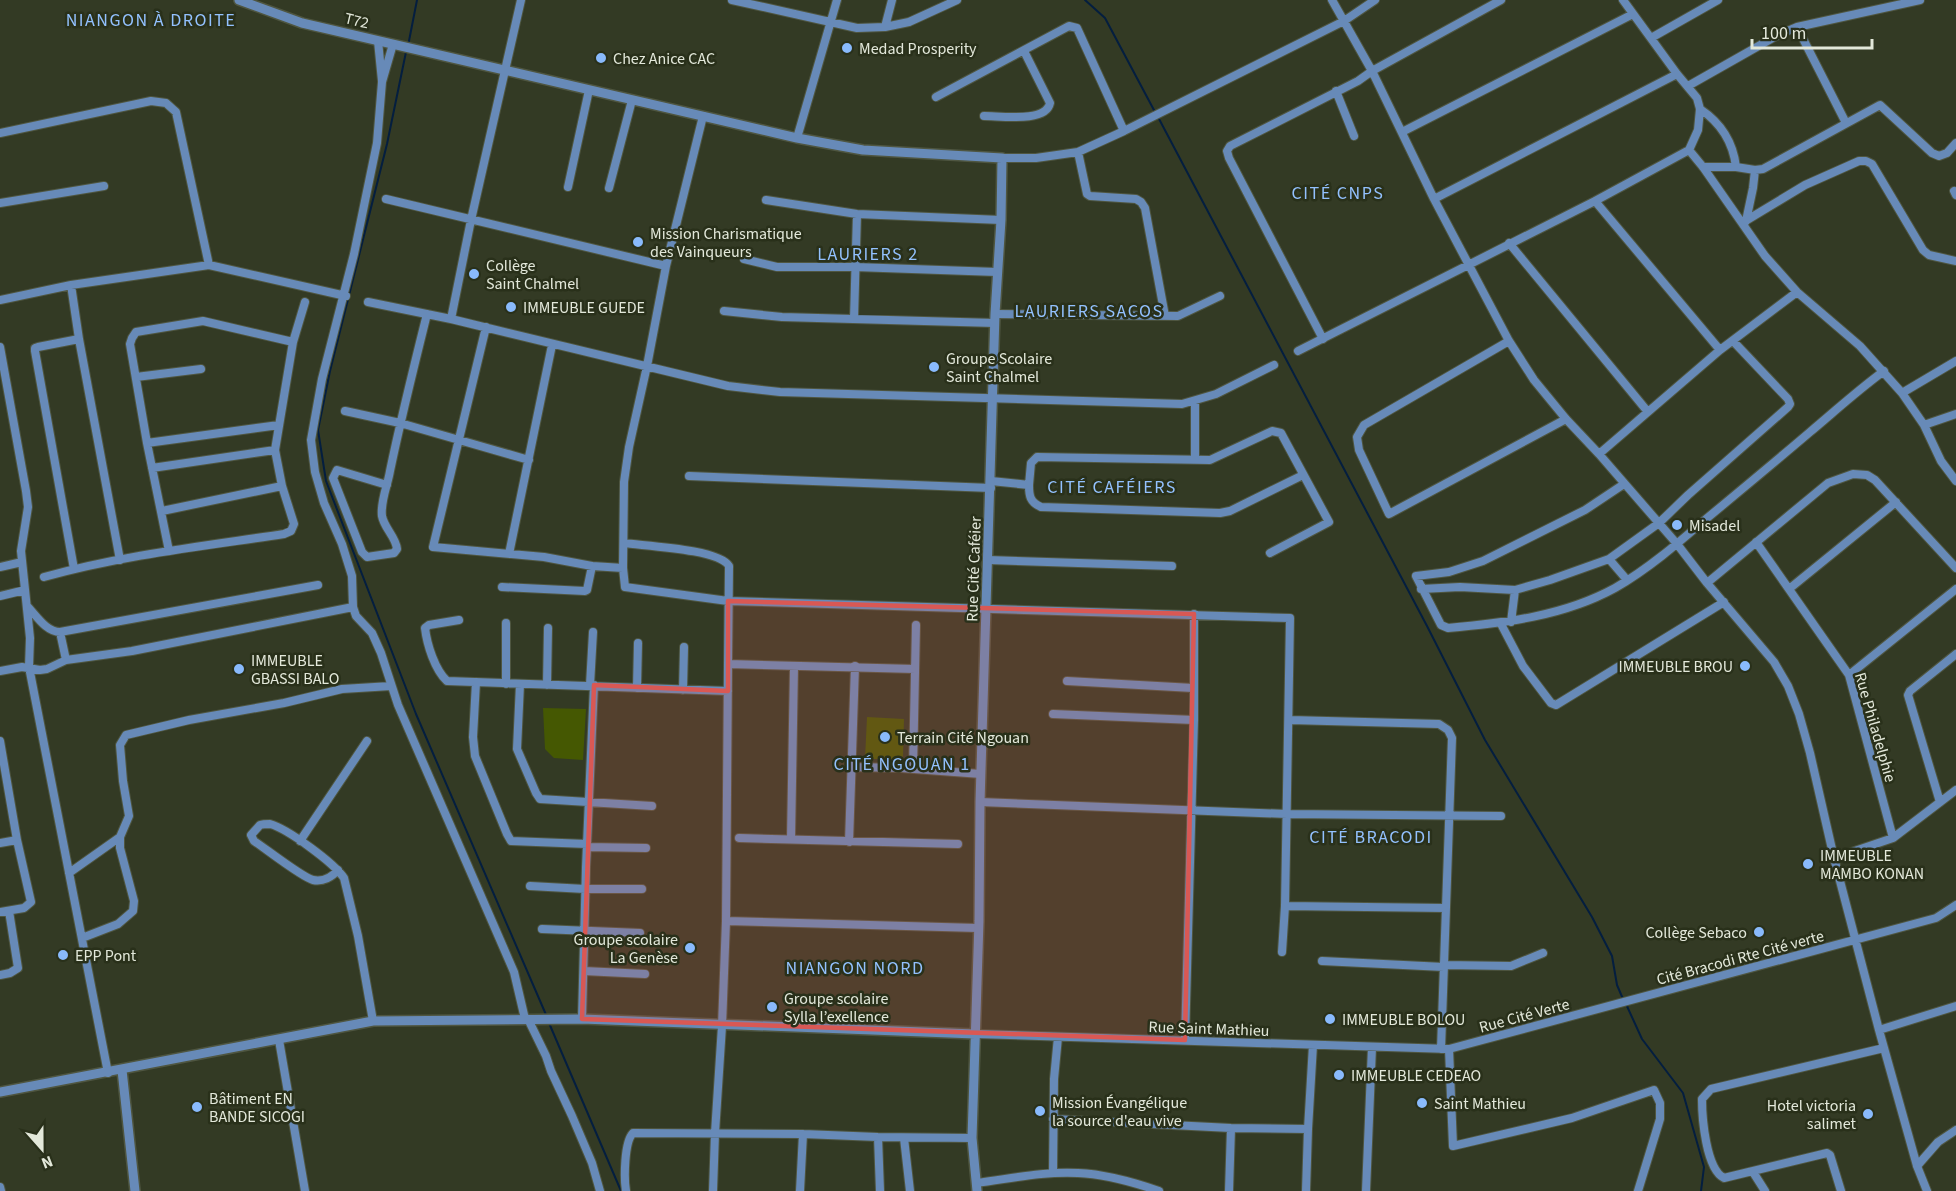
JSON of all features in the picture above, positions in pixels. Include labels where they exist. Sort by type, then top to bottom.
[{"type":"street","name":"T72","points":[[239,0],[258,4],[302,23],[797,138],[862,150],[1002,158]]},
{"type":"street","points":[[451,319],[521,0]]},
{"type":"street","points":[[732,0],[857,28],[885,27],[909,22],[957,0]]},
{"type":"street","points":[[797,138],[832,24],[837,0]]},
{"type":"street","points":[[885,27],[892,0]]},
{"type":"street","points":[[1332,0],[1372,71],[1434,199],[1509,340],[1534,380],[1677,544],[1774,662],[1788,686],[1810,753],[1834,858],[1879,1030],[1917,1166],[1927,1191]]},
{"type":"street","points":[[1002,158],[1036,158],[1078,152],[1344,21],[1375,0]]},
{"type":"street","points":[[1323,339],[1227,151],[1230,146],[1358,81],[1372,71],[1501,0]]},
{"type":"street","points":[[1298,351],[1595,201],[1689,150],[1698,130],[1700,109],[1697,98],[1623,0]]},
{"type":"street","points":[[1651,38],[1718,0]]},
{"type":"street","points":[[1688,86],[1778,35],[1797,27],[1920,0]]},
{"type":"street","points":[[1402,132],[1634,14]]},
{"type":"street","points":[[936,97],[1070,26],[1077,28],[1124,131]]},
{"type":"street","points":[[1797,27],[1846,123]]},
{"type":"street","points":[[378,41],[382,82],[376,143],[346,296],[322,379],[311,440],[315,472],[352,576],[353,607],[356,616],[372,633],[381,653],[391,686],[514,972],[527,1019],[546,1056],[592,1163],[600,1191]]},
{"type":"street","points":[[382,82],[396,45]]},
{"type":"street","points":[[984,116],[1030,117],[1044,113],[1048,109],[1050,103],[1024,51]]},
{"type":"street","points":[[1434,199],[1677,74]]},
{"type":"street","points":[[567,187],[589,90]]},
{"type":"street","points":[[1336,91],[1354,136]]},
{"type":"street","points":[[609,188],[632,100]]},
{"type":"street","points":[[0,133],[151,101],[166,103],[176,112],[209,265]]},
{"type":"street","points":[[1703,167],[1736,167],[1755,170],[1770,166],[1880,105],[1932,153],[1939,156],[1947,153],[1956,143]]},
{"type":"street","points":[[1700,109],[1722,128],[1732,149],[1736,167]]},
{"type":"street","points":[[703,116],[666,266],[629,447],[624,482],[624,585],[628,589],[728,601],[1290,618],[1290,720],[1282,952]]},
{"type":"street","points":[[1689,150],[1746,223],[1765,256],[1797,292],[1839,326],[1884,371],[1902,393],[1924,425],[1941,461],[1956,482]]},
{"type":"street","points":[[1078,152],[1087,194],[1136,199],[1145,208],[1165,316]]},
{"type":"street","name":"Rue Cité Caféier","points":[[976,1187],[972,1138],[980,802],[1002,158]]},
{"type":"street","points":[[1746,223],[1805,186],[1859,161],[1866,161],[1872,164],[1923,250],[1929,255],[1956,261]]},
{"type":"street","points":[[1746,223],[1755,170]]},
{"type":"street","points":[[0,204],[104,186]]},
{"type":"street","points":[[386,200],[666,266]]},
{"type":"street","points":[[766,200],[857,214],[1001,220]]},
{"type":"street","points":[[1595,201],[1720,350]]},
{"type":"street","points":[[854,319],[857,214]]},
{"type":"street","points":[[1509,243],[1648,411]]},
{"type":"street","points":[[744,259],[777,267],[997,272]]},
{"type":"street","points":[[0,300],[71,285],[209,265],[346,296]]},
{"type":"street","points":[[71,285],[120,560]]},
{"type":"street","points":[[1599,454],[1720,350],[1797,292]]},
{"type":"street","points":[[724,311],[782,317],[854,319],[1165,316],[1182,315],[1220,296]]},
{"type":"street","points":[[44,577],[120,560],[291,531],[294,524],[274,450],[293,342],[305,302]]},
{"type":"street","points":[[368,302],[486,327],[552,345],[579,349],[728,386],[780,392],[1182,404],[1216,394],[1274,365]]},
{"type":"street","points":[[387,485],[337,470],[333,478],[362,552],[367,557],[394,553],[397,549],[396,542],[382,516],[400,423],[427,314]]},
{"type":"street","points":[[169,551],[147,443],[130,344],[132,338],[136,332],[203,321],[293,342]]},
{"type":"street","points":[[486,327],[433,547],[544,557],[592,566],[623,568]]},
{"type":"street","points":[[74,569],[35,348],[79,339]]},
{"type":"street","points":[[1509,340],[1364,425],[1357,437],[1359,450],[1389,514],[1566,419]]},
{"type":"street","points":[[1421,589],[1460,587],[1515,590],[1609,559],[1659,523],[1790,404],[1733,340]]},
{"type":"street","points":[[509,554],[552,345]]},
{"type":"street","points":[[0,348],[26,490],[27,507],[21,541],[30,638],[29,667],[108,1072]]},
{"type":"street","points":[[1902,393],[1956,362]]},
{"type":"street","points":[[136,377],[201,369]]},
{"type":"street","points":[[1624,484],[1585,510],[1483,561],[1449,572],[1416,576],[1441,625],[1445,627],[1511,622],[1562,609],[1597,596],[1627,580],[1677,544],[1838,406],[1884,371]]},
{"type":"street","points":[[1195,402],[1195,459]]},
{"type":"street","points":[[345,411],[400,423],[529,460]]},
{"type":"street","points":[[1924,425],[1956,414]]},
{"type":"street","points":[[147,443],[279,426]]},
{"type":"street","points":[[1270,553],[1329,522],[1281,434],[1276,431],[1210,460],[1037,457],[1031,463],[1029,498],[1041,507],[1220,513],[1230,511],[1303,475]]},
{"type":"street","points":[[152,468],[274,450]]},
{"type":"street","points":[[1707,583],[1828,483],[1842,476],[1853,474],[1867,475],[1875,480],[1956,568]]},
{"type":"street","points":[[689,476],[1029,485]]},
{"type":"street","points":[[162,511],[282,486]]},
{"type":"street","points":[[1789,589],[1896,502]]},
{"type":"street","name":"Rue Philadelphie","points":[[1756,542],[1849,675],[1893,838]]},
{"type":"street","points":[[624,543],[696,552],[721,558],[729,566],[726,921],[713,1191]]},
{"type":"street","points":[[1609,559],[1627,580]]},
{"type":"street","points":[[988,560],[1172,566]]},
{"type":"street","points":[[0,567],[22,562]]},
{"type":"street","points":[[502,587],[585,591],[592,566]]},
{"type":"street","points":[[27,606],[49,629],[60,632],[318,585]]},
{"type":"street","points":[[1849,675],[1956,589]]},
{"type":"street","points":[[1511,622],[1515,590]]},
{"type":"street","points":[[0,596],[25,591]]},
{"type":"street","points":[[1501,624],[1523,666],[1551,703],[1557,705],[1724,602]]},
{"type":"street","points":[[0,671],[29,667],[47,669],[66,660],[132,651],[353,607]]},
{"type":"street","points":[[1185,1040],[1194,720],[1194,614]]},
{"type":"street","points":[[459,620],[429,625],[425,628],[434,659],[447,681],[728,691]]},
{"type":"street","points":[[506,623],[506,684]]},
{"type":"street","points":[[914,769],[916,625]]},
{"type":"street","points":[[547,685],[548,628]]},
{"type":"street","points":[[60,632],[66,660]]},
{"type":"street","points":[[582,1019],[593,632]]},
{"type":"street","points":[[638,643],[638,688]]},
{"type":"street","points":[[683,690],[684,647]]},
{"type":"street","points":[[1940,802],[1908,695],[1956,654]]},
{"type":"street","points":[[728,664],[915,669]]},
{"type":"street","points":[[790,840],[794,666]]},
{"type":"street","points":[[849,842],[855,666]]},
{"type":"street","points":[[1067,681],[1193,688]]},
{"type":"street","points":[[476,682],[473,737],[475,756],[511,841],[646,848]]},
{"type":"street","points":[[520,684],[517,749],[540,799],[652,806]]},
{"type":"street","points":[[82,938],[118,924],[133,911],[134,901],[120,848],[120,837],[129,816],[120,745],[126,735],[342,689],[391,686]]},
{"type":"street","points":[[1053,714],[1194,720]]},
{"type":"street","points":[[1290,720],[1439,724],[1448,730],[1452,738],[1444,966],[1445,1049],[1453,1146],[1572,1118],[1654,1090],[1660,1103],[1660,1119],[1638,1191]]},
{"type":"street","points":[[0,741],[17,840],[31,902],[24,908],[0,912]]},
{"type":"street","points":[[300,841],[367,741]]},
{"type":"street","points":[[853,767],[981,774]]},
{"type":"street","points":[[1834,858],[1893,838],[1956,790]]},
{"type":"street","points":[[0,799],[9,797]]},
{"type":"street","points":[[980,802],[1287,814],[1501,816]]},
{"type":"street","points":[[338,870],[328,878],[321,880],[308,878],[254,841],[251,836],[260,825],[269,824],[300,841],[338,870],[348,889],[373,1021]]},
{"type":"street","points":[[69,873],[120,837]]},
{"type":"street","points":[[739,838],[958,844]]},
{"type":"street","points":[[0,843],[17,840]]},
{"type":"street","points":[[530,886],[642,889]]},
{"type":"street","name":"Cité Bracodi Rte Cité verte","points":[[1615,1005],[1936,918],[1956,905]]},
{"type":"street","points":[[1285,906],[1446,908]]},
{"type":"street","points":[[0,975],[18,968],[9,910]]},
{"type":"street","points":[[726,921],[978,928]]},
{"type":"street","points":[[542,929],[640,933]]},
{"type":"street","points":[[1322,961],[1511,966],[1543,953]]},
{"type":"street","points":[[584,971],[645,974]]},
{"type":"street","name":"Rue Cité Verte","points":[[1445,1049],[1615,1005]]},
{"type":"street","points":[[1879,1030],[1956,1006]]},
{"type":"street","points":[[0,1092],[279,1041],[373,1021],[582,1019],[975,1034]]},
{"type":"street","name":"Rue Saint Mathieu","points":[[975,1034],[1445,1049]]},
{"type":"street","points":[[1053,1173],[1053,1119],[1058,1037]]},
{"type":"street","points":[[279,1041],[305,1191]]},
{"type":"street","points":[[1306,1191],[1313,1045]]},
{"type":"street","points":[[1366,1191],[1372,1047]]},
{"type":"street","points":[[1841,1191],[1830,1155],[1827,1153],[1753,1172],[1724,1178],[1719,1176],[1714,1169],[1703,1123],[1702,1099],[1711,1089],[1884,1048]]},
{"type":"street","points":[[122,1070],[135,1191]]},
{"type":"street","points":[[1053,1119],[1231,1128],[1308,1129]]},
{"type":"street","points":[[1229,1191],[1231,1128]]},
{"type":"street","points":[[1917,1166],[1938,1142],[1956,1131]]},
{"type":"street","points":[[626,1191],[628,1141],[633,1133],[972,1138]]},
{"type":"street","points":[[800,1191],[803,1134]]},
{"type":"street","points":[[878,1137],[880,1191]]},
{"type":"street","points":[[904,1138],[910,1191]]},
{"type":"street","points":[[1753,1172],[1766,1191]]},
{"type":"street","points":[[976,1187],[1053,1173],[1079,1173],[1114,1177],[1159,1191]]},
{"type":"highlighted area","points":[[728,601],[1194,614],[1185,1040],[582,1019],[594,685],[728,691]]},
{"type":"green space","points":[[543,708],[586,709],[583,760],[554,758],[545,749]]},
{"type":"green space","name":"Terrain Cité Ngouan","points":[[867,717],[904,719],[901,759],[865,759]]},
{"type":"waterway","points":[[408,46],[417,0]]},
{"type":"waterway","points":[[1085,0],[1105,18],[1155,112]]},
{"type":"waterway","points":[[406,52],[387,144],[330,371],[318,430],[326,481],[416,714],[547,1017]]},
{"type":"waterway","points":[[1158,117],[1485,740],[1592,917],[1612,956],[1617,985],[1623,999]]},
{"type":"waterway","points":[[1626,1004],[1642,1039],[1683,1093],[1704,1167],[1701,1191]]},
{"type":"waterway","points":[[549,1023],[621,1191]]},
{"type":"place","name":"Medad Prosperity","points":[[847,48]]},
{"type":"place","name":"Chez Anice CAC","points":[[601,58]]},
{"type":"place","name":"Mission Charismatique des Vainqueurs","points":[[638,242]]},
{"type":"place","name":"Collège Saint Chalmel","points":[[474,274]]},
{"type":"place","name":"IMMEUBLE GUEDE","points":[[511,307]]},
{"type":"place","name":"Groupe Scolaire Saint Chalmel","points":[[934,367]]},
{"type":"place","name":"Misadel","points":[[1677,525]]},
{"type":"place","name":"IMMEUBLE BROU","points":[[1745,666]]},
{"type":"place","name":"IMMEUBLE GBASSI BALO","points":[[239,669]]},
{"type":"place","name":"Terrain Cité Ngouan","points":[[885,737]]},
{"type":"place","name":"IMMEUBLE MAMBO KONAN","points":[[1808,864]]},
{"type":"place","name":"Collège Sebaco","points":[[1759,932]]},
{"type":"place","name":"Groupe scolaire La Genèse","points":[[690,948]]},
{"type":"place","name":"EPP Pont","points":[[63,955]]},
{"type":"place","name":"Groupe scolaire Sylla l’exellence","points":[[772,1007]]},
{"type":"place","name":"IMMEUBLE BOLOU","points":[[1330,1019]]},
{"type":"place","name":"IMMEUBLE CEDEAO","points":[[1339,1075]]},
{"type":"place","name":"Saint Mathieu","points":[[1422,1103]]},
{"type":"place","name":"Bâtiment EN BANDE SICOGI","points":[[197,1107]]},
{"type":"place","name":"Mission Évangélique la source d'eau vive","points":[[1040,1111]]},
{"type":"place","name":"Hotel victoria salimet","points":[[1868,1114]]},
{"type":"district","name":"NIANGON À DROITE","points":[[151,20]]},
{"type":"district","name":"CITÉ CNPS","points":[[1338,193]]},
{"type":"district","name":"LAURIERS 2","points":[[868,254]]},
{"type":"district","name":"LAURIERS SACOS","points":[[1089,311]]},
{"type":"district","name":"CITÉ CAFÉIERS","points":[[1112,487]]},
{"type":"district","name":"CITÉ NGOUAN 1","points":[[902,764]]},
{"type":"district","name":"CITÉ BRACODI","points":[[1371,837]]},
{"type":"district","name":"NIANGON NORD","points":[[855,968]]}]
